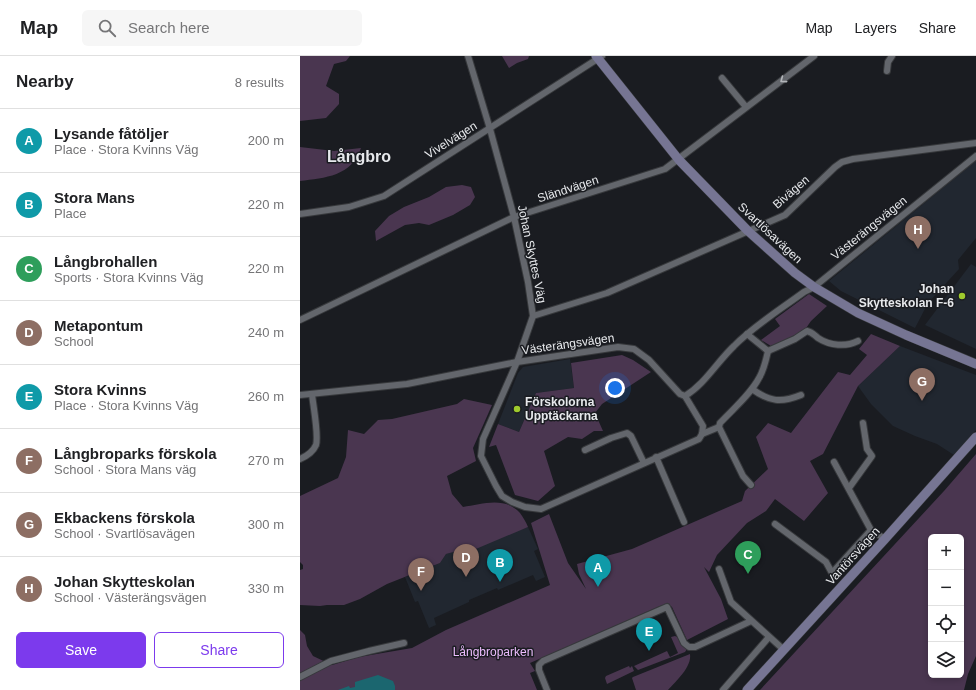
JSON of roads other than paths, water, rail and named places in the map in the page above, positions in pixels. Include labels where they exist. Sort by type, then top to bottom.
[{"type":"street","name":"Johan Skyttes Väg","points":[[468,56],[490,128],[514,218],[528,282],[533,316],[527,337],[483,439],[481,448],[481,456],[502,496],[525,508],[541,509],[699,439],[702,434],[719,427]]},
{"type":"street","name":"Sländvägen","points":[[300,320],[514,218],[666,169],[814,56]]},
{"type":"street","points":[[888,72],[888,62],[892,56]]},
{"type":"street","name":"Vivelvägen","points":[[300,214],[349,208],[384,196],[599,57]]},
{"type":"street","name":"Svartlösavägen","points":[[599,57],[679,160],[748,231],[783,263],[814,287],[858,313],[906,336],[976,364]]},
{"type":"street","points":[[722,78],[746,107]]},
{"type":"street","name":"Bivägen","points":[[533,316],[606,293],[785,215],[842,162],[853,159],[976,143]]},
{"type":"street","name":"Västerängsvägen","points":[[300,395],[407,384],[517,362],[618,347],[634,349],[649,360],[680,394],[685,396],[695,390],[746,334],[804,292],[814,287],[976,156]]},
{"type":"street","points":[[768,351],[795,339],[807,331],[830,343],[853,344],[858,341]]},
{"type":"street","points":[[746,334],[768,351]]},
{"type":"street","points":[[751,485],[743,476],[719,427],[720,423],[752,389],[759,379],[768,351]]},
{"type":"street","points":[[752,389],[769,400],[784,400],[801,395]]},
{"type":"street","points":[[300,459],[312,452],[316,444],[312,394]]},
{"type":"street","points":[[685,396],[703,426],[702,434]]},
{"type":"street","points":[[849,488],[872,456],[867,449],[864,423]]},
{"type":"street","points":[[585,450],[627,433],[632,436],[644,463]]},
{"type":"street","name":"Vantörsvägen","points":[[747,690],[976,437]]},
{"type":"street","points":[[656,457],[684,522]]},
{"type":"street","points":[[834,462],[871,530],[885,539]]},
{"type":"street","points":[[775,524],[826,562],[832,573],[871,530]]},
{"type":"street","points":[[719,568],[731,602],[784,650]]},
{"type":"street","points":[[547,690],[539,670],[539,665],[543,661],[667,607],[684,643],[689,647],[696,647],[751,621]]},
{"type":"street","points":[[723,690],[769,637]]},
{"type":"street","points":[[300,677],[332,661],[369,650],[404,643]]},
{"type":"water","points":[[378,675],[393,681],[395,690],[338,690],[349,686],[350,688],[355,687],[355,682]]},
{"type":"place","name":"Johan Skytteskolan","points":[[918,249]]},
{"type":"place","name":"Johan Skytteskolan F-6","points":[[962,296]]},
{"type":"place","name":"Ekbackens förskola","points":[[922,401]]},
{"type":"place","name":"Förskolorna Upptäckarna","points":[[517,409]]},
{"type":"place","name":"Långbrohallen","points":[[748,574]]},
{"type":"place","name":"Metapontum","points":[[466,577]]},
{"type":"place","name":"Stora Mans","points":[[500,582]]},
{"type":"place","name":"Lysande fåtöljer","points":[[598,587]]},
{"type":"place","name":"Långbroparks förskola","points":[[421,591]]},
{"type":"place","name":"Stora Kvinns","points":[[649,651]]},
{"type":"district","name":"Långbro","points":[[359,156]]},
{"type":"park label","name":"Långbroparken","points":[[493,652]]}]
